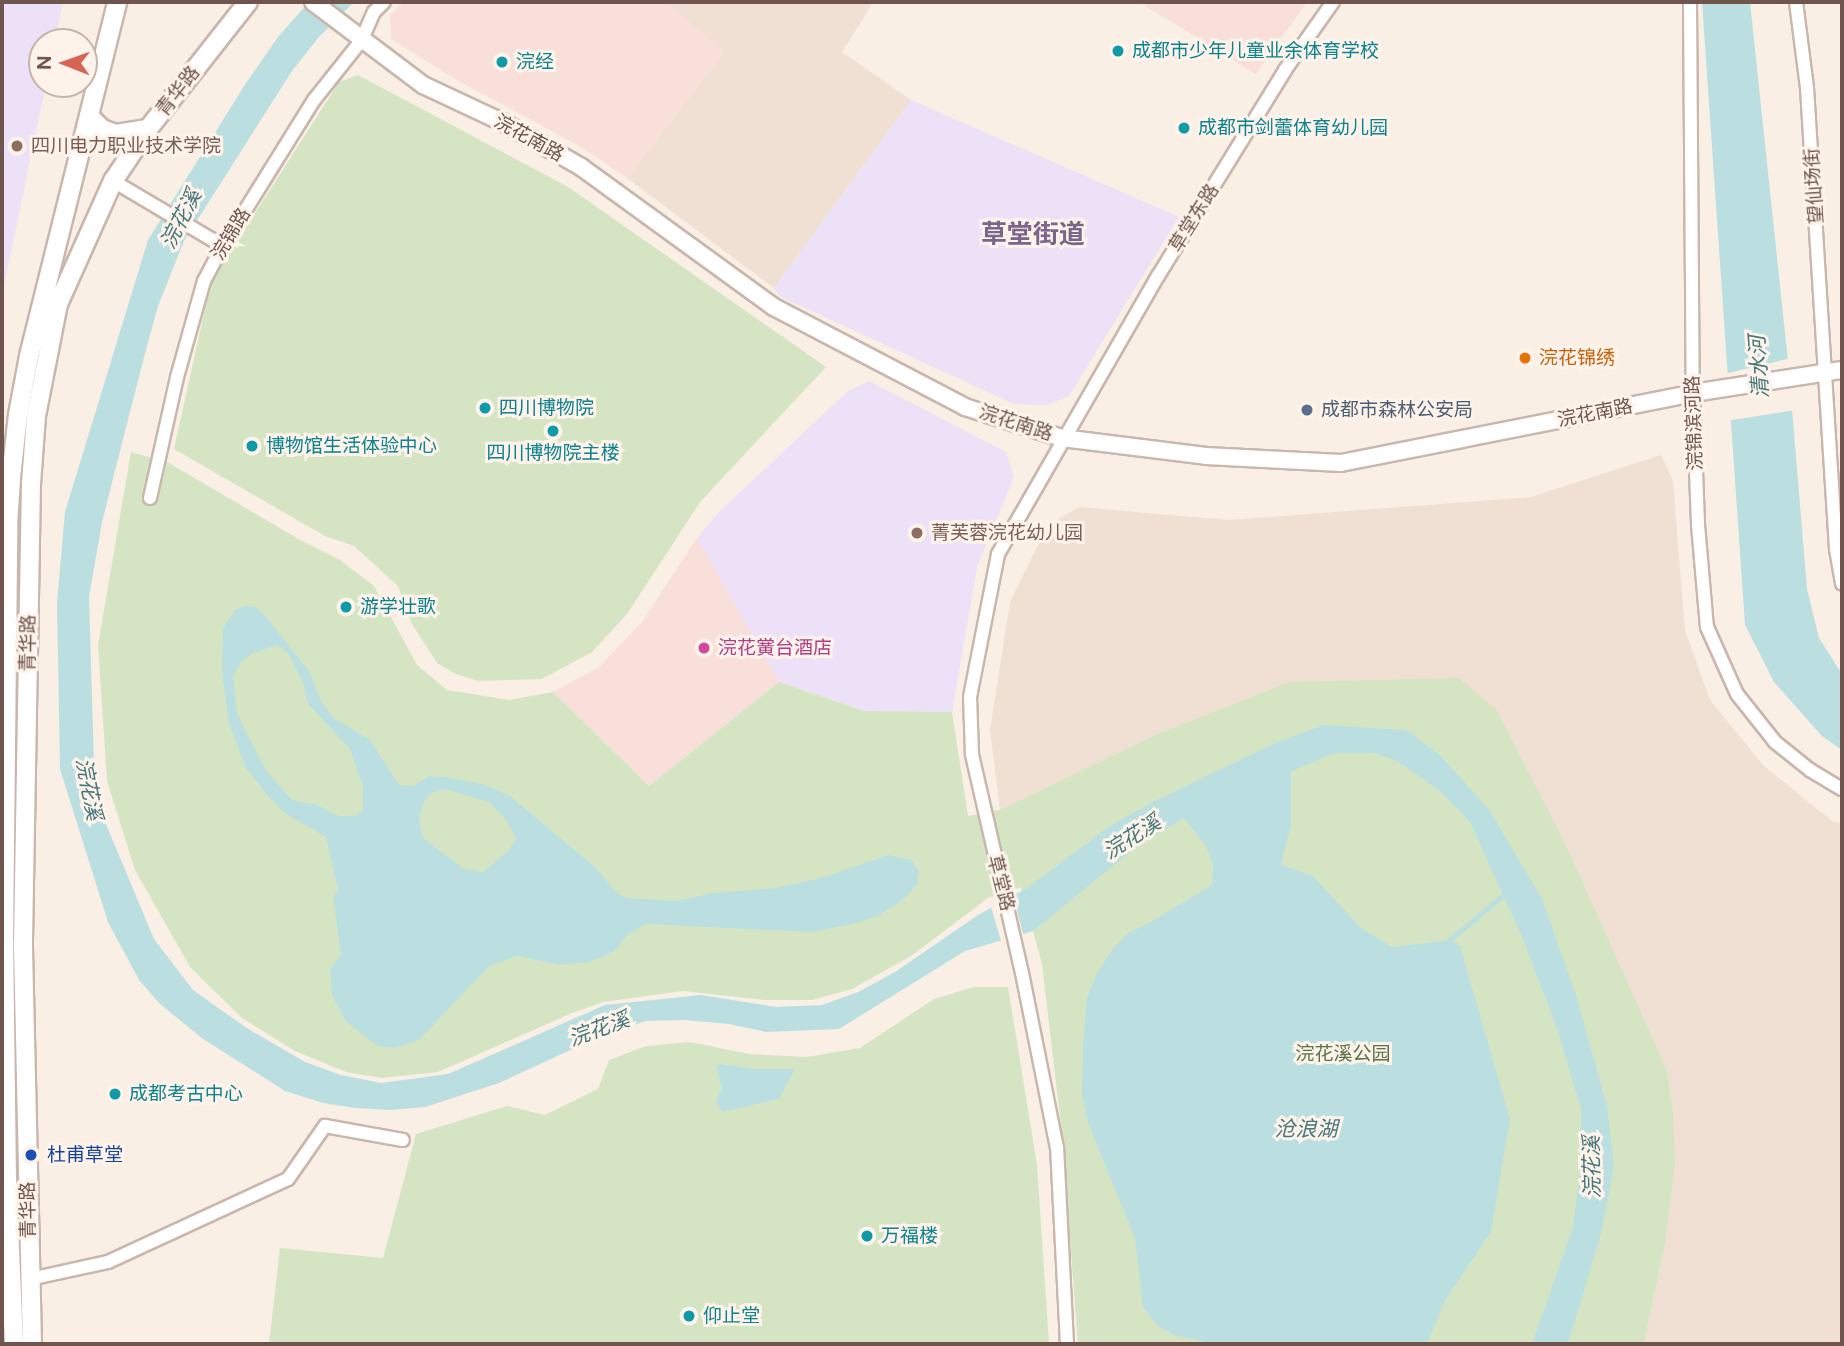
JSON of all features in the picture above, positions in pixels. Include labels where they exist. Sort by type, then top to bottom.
[{"type":"main road","name":"青华路","points":[[14,1344],[7,1166],[4,940],[5,525],[18,415],[117,2]]},
{"type":"main road","name":"青华路","points":[[32,1344],[23,941],[32,468],[36,416],[58,304],[113,181],[148,129],[248,2]]},
{"type":"main road","points":[[89,116],[102,129],[116,134],[148,129]]},
{"type":"street","name":"浣花南路","points":[[313,2],[361,41],[423,85],[504,123],[581,167],[774,307],[965,407],[1062,438],[1206,456],[1341,463],[1693,393],[1835,370]]},
{"type":"street","name":"浣锦路","points":[[150,498],[177,377],[204,281],[314,100],[361,41],[374,12],[384,2]]},
{"type":"street","name":"草堂东路","points":[[1062,438],[1264,104],[1333,2]]},
{"type":"street","name":"浣锦滨河路","points":[[1690,2],[1693,393],[1698,525],[1707,627],[1737,694],[1775,742],[1810,770],[1842,789]]},
{"type":"street","name":"望仙场街","points":[[1796,2],[1835,370],[1836,549],[1842,583]]},
{"type":"street","points":[[113,181],[223,246]]},
{"type":"street","name":"草堂路","points":[[1062,438],[998,554],[970,696],[972,754],[1018,954],[1057,1148],[1067,1344]]},
{"type":"street","points":[[30,1279],[108,1262],[288,1178],[325,1126],[403,1140]]},
{"type":"shaded area","name":"四川电力职业技术学院","points":[[2,2],[63,2],[58,28],[28,28],[28,98],[43,98],[2,295]]},
{"type":"shaded area","points":[[404,2],[665,2],[724,52],[627,178],[583,148],[455,79],[391,39],[390,15]]},
{"type":"shaded area","points":[[665,2],[873,2],[842,52],[911,100],[774,288],[627,178],[724,52]]},
{"type":"shaded area","points":[[1139,2],[1307,2],[1256,74]]},
{"type":"shaded area","points":[[911,100],[1179,217],[1069,396],[1047,405],[1014,404],[779,296],[774,288]]},
{"type":"shaded area","points":[[869,381],[1006,452],[1014,477],[977,567],[952,712],[864,711],[779,682],[697,538],[719,512],[847,392]]},
{"type":"shaded area","points":[[1661,455],[1673,481],[1685,631],[1710,700],[1763,765],[1832,821],[1842,824],[1842,1344],[1644,1344],[1665,1244],[1289,682],[1157,734],[1000,810],[990,730],[1010,602],[1048,525],[1079,507],[1229,520],[1531,497]]},
{"type":"shaded area","points":[[697,538],[779,682],[649,786],[553,692],[599,667],[642,622]]},
{"type":"green space","name":"四川博物院","points":[[358,75],[568,187],[826,367],[700,502],[627,614],[592,652],[542,679],[478,681],[456,674],[437,663],[412,624],[398,586],[354,546],[325,536],[174,449],[211,282],[339,82]]},
{"type":"green space","name":"浣花溪公园","points":[[131,452],[167,462],[302,541],[340,560],[374,586],[417,665],[447,690],[509,700],[553,692],[649,786],[779,682],[864,711],[952,712],[968,816],[1000,810],[1157,734],[1289,682],[1459,678],[1496,709],[1566,845],[1667,1071],[1673,1113],[1675,1166],[1665,1244],[1644,1344],[1078,1344],[1062,1134],[1042,964],[1021,887],[988,898],[911,956],[852,989],[812,1000],[765,1000],[683,991],[603,1002],[438,1072],[382,1078],[346,1072],[295,1051],[242,1018],[190,967],[135,870],[107,781],[98,645]]},
{"type":"green space","points":[[974,987],[1008,987],[1037,1165],[1049,1344],[269,1344],[280,1248],[383,1258],[416,1134],[507,1106],[545,1115],[598,1089],[609,1060],[646,1046],[690,1042],[749,1054],[807,1057],[860,1048],[934,999]]},
{"type":"water","name":"沧浪湖","points":[[309,2],[354,2],[319,37],[292,71],[184,241],[158,306],[143,361],[102,522],[89,597],[95,798],[154,939],[193,990],[245,1027],[305,1062],[341,1075],[381,1083],[448,1074],[605,1005],[701,995],[776,1007],[822,1005],[858,992],[895,972],[978,915],[1027,888],[1107,828],[1153,802],[1275,743],[1323,725],[1406,730],[1440,755],[1490,811],[1542,899],[1576,995],[1607,1106],[1614,1166],[1601,1234],[1568,1344],[1532,1344],[1573,1227],[1581,1165],[1581,1109],[1558,1031],[1522,937],[1470,822],[1440,791],[1397,761],[1374,753],[1334,753],[1291,772],[1291,824],[1281,865],[1313,876],[1361,928],[1392,947],[1449,940],[1460,946],[1510,1119],[1491,1232],[1444,1302],[1427,1344],[1214,1344],[1174,1335],[1157,1325],[1143,1307],[1135,1238],[1088,1123],[1082,1094],[1083,1045],[1087,998],[1097,973],[1112,950],[1128,933],[1212,885],[1213,865],[1206,846],[1184,818],[1140,844],[1033,931],[965,951],[839,1029],[766,1032],[729,1024],[684,1020],[646,1021],[605,1034],[499,1083],[425,1107],[390,1110],[355,1108],[323,1103],[285,1091],[203,1039],[159,1003],[139,980],[108,922],[60,769],[57,602],[65,512],[148,240],[246,83],[278,37]]},
{"type":"water","name":"清水河","points":[[1702,2],[1750,2],[1788,361],[1807,589],[1819,638],[1842,674],[1842,750],[1822,736],[1774,682],[1745,625]]},
{"type":"water","points":[[246,606],[255,607],[264,614],[309,671],[322,703],[334,718],[370,740],[399,785],[414,786],[429,776],[444,777],[486,785],[510,796],[595,867],[617,893],[628,898],[675,901],[713,893],[776,888],[825,877],[888,855],[912,860],[919,872],[917,884],[904,899],[878,916],[811,932],[646,924],[627,935],[615,951],[589,962],[560,965],[517,956],[489,966],[420,1039],[396,1048],[378,1046],[346,1022],[332,995],[330,969],[341,955],[333,896],[338,890],[326,837],[286,814],[268,796],[246,768],[229,724],[222,672],[223,628],[235,610]],"holes":[[[277,645],[288,653],[303,683],[308,704],[350,749],[363,787],[363,810],[355,816],[339,816],[317,805],[292,800],[265,769],[237,713],[233,676],[242,661],[251,654]],[[445,789],[489,802],[507,821],[516,839],[509,850],[483,872],[464,869],[423,838],[419,819],[423,803],[431,793]]]},
{"type":"water","points":[[720,1064],[754,1069],[795,1069],[779,1099],[722,1112],[716,1101],[722,1089],[716,1066]]},
{"type":"pier","points":[[1791,358],[1795,410],[1726,421],[1724,374]]},
{"type":"pier","points":[[1012,892],[1024,937],[1002,944],[990,904]]},
{"type":"waterway","points":[[1447,942],[1507,892]]},
{"type":"place","name":"成都市少年儿童业余体育学校","points":[[1118,51]]},
{"type":"place","name":"浣经","points":[[502,62]]},
{"type":"place","name":"成都市剑蕾体育幼儿园","points":[[1184,128]]},
{"type":"place","name":"四川电力职业技术学院","points":[[17,146]]},
{"type":"place","name":"浣花锦绣","points":[[1525,358]]},
{"type":"place","name":"四川博物院","points":[[485,408]]},
{"type":"place","name":"成都市森林公安局","points":[[1307,410]]},
{"type":"place","name":"四川博物院主楼","points":[[553,431]]},
{"type":"place","name":"博物馆生活体验中心","points":[[252,446]]},
{"type":"place","name":"菁芙蓉浣花幼儿园","points":[[917,533]]},
{"type":"place","name":"游学壮歌","points":[[346,607]]},
{"type":"place","name":"浣花黉台酒店","points":[[704,648]]},
{"type":"place","name":"成都考古中心","points":[[115,1094]]},
{"type":"place","name":"杜甫草堂","points":[[31,1155]]},
{"type":"place","name":"万福楼","points":[[867,1236]]},
{"type":"place","name":"仰止堂","points":[[689,1316]]},
{"type":"district","name":"草堂街道","points":[[1033,234]]},
{"type":"water label","name":"浣花溪","points":[[181,219]]},
{"type":"water label","name":"浣花溪","points":[[89,789]]},
{"type":"water label","name":"浣花溪","points":[[1132,837]]},
{"type":"water label","name":"浣花溪","points":[[599,1029]]},
{"type":"water label","name":"浣花溪","points":[[1592,1167]]}]
